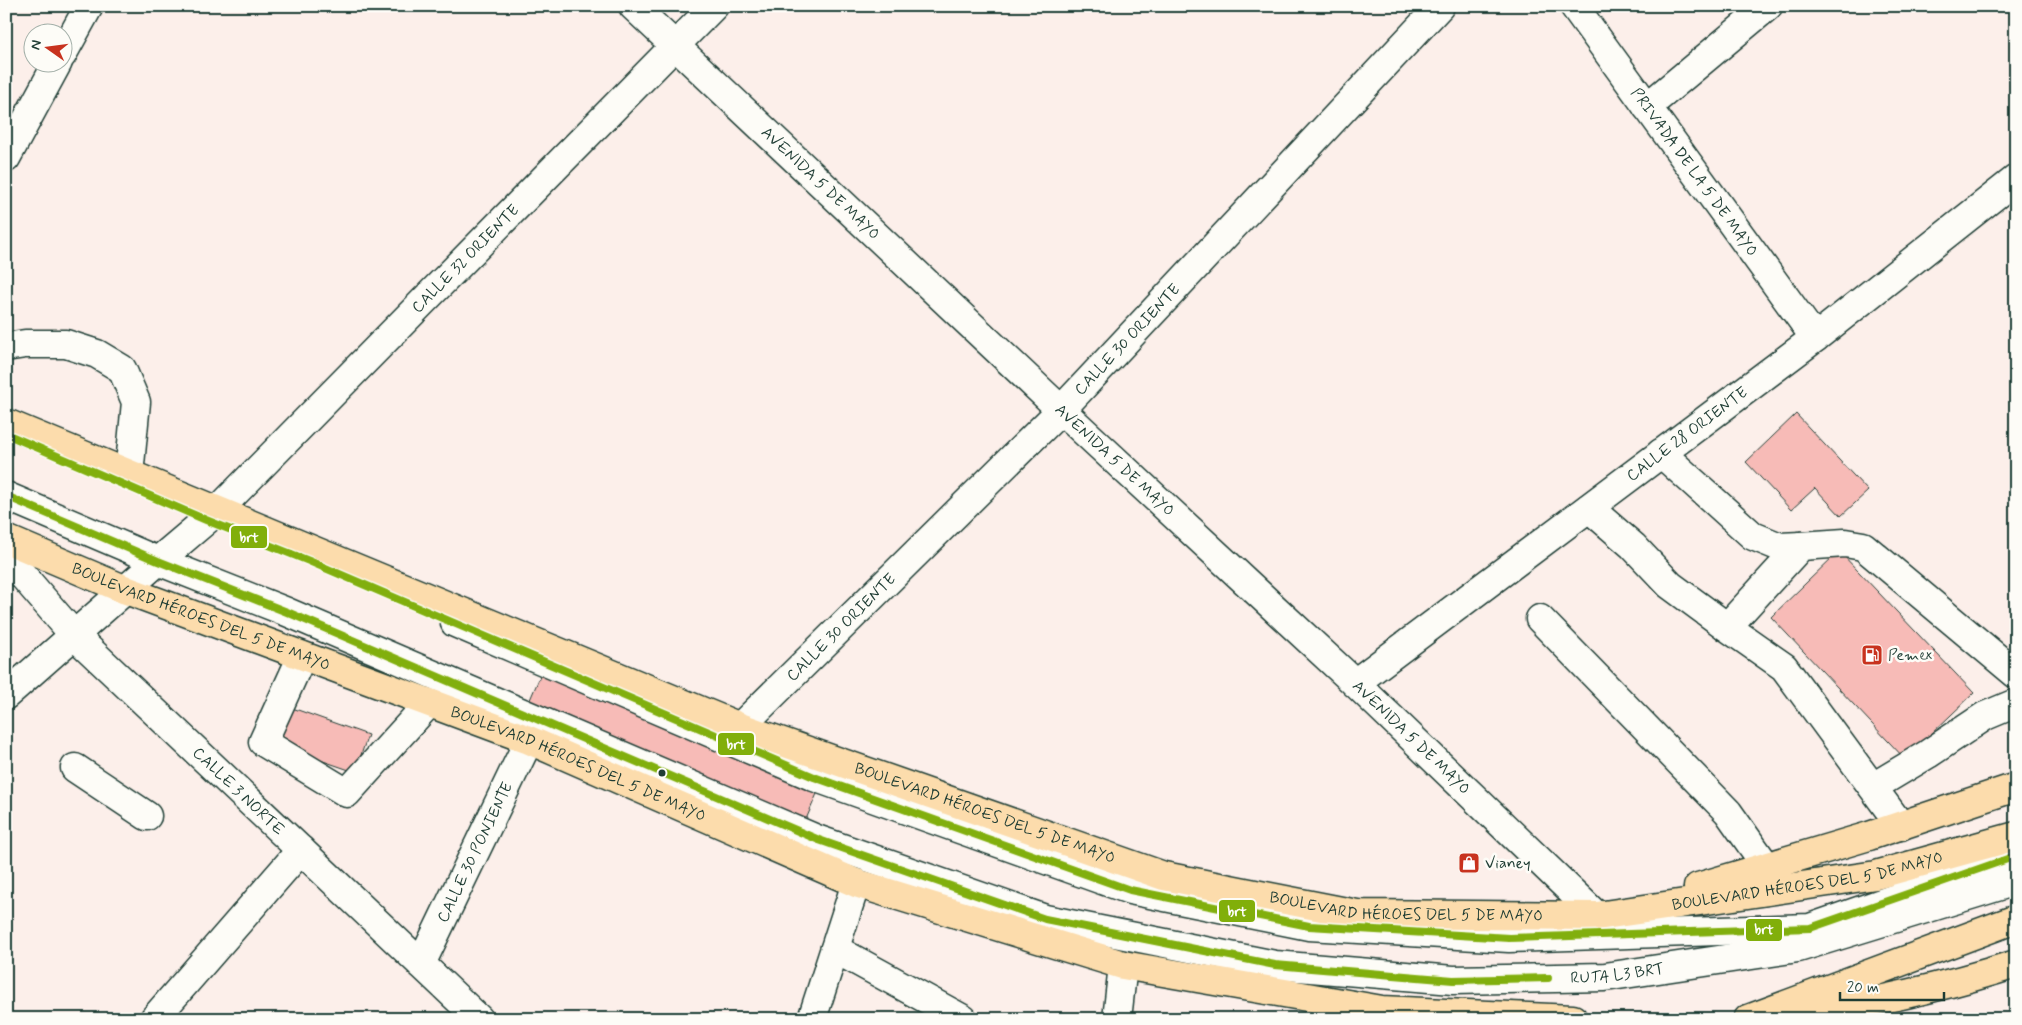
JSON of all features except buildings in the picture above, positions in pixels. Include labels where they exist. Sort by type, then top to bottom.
[{"type":"main road","name":"BOULEVARD HÉROES DEL 5 DE MAYO","points":[[6,424],[129,475],[212,516],[740,727],[1164,876],[1357,914],[1597,916],[1876,875],[2016,836]]},
{"type":"main road","name":"BOULEVARD HÉROES DEL 5 DE MAYO","points":[[6,539],[126,590],[529,740],[856,883],[1123,965],[1351,1012],[1382,1010],[1572,1019]]},
{"type":"main road","points":[[1597,916],[1901,826],[2016,787]]},
{"type":"main road","points":[[1748,1019],[2016,919]]},
{"type":"main road","points":[[1774,1019],[1825,1011],[1965,980],[2016,964]]},
{"type":"street","points":[[72,37],[89,6]]},
{"type":"street","name":"AVENIDA 5 DE MAYO","points":[[633,6],[1061,410],[1356,683],[1597,916]]},
{"type":"street","name":"CALLE 32 ORIENTE","points":[[6,695],[212,516],[714,6]]},
{"type":"street","name":"CALLE 30 ORIENTE","points":[[740,727],[1061,410],[1440,6]]},
{"type":"street","name":"PRIVADA DE LA 5 DE MAYO","points":[[1574,6],[1815,338]]},
{"type":"street","points":[[1647,107],[1768,6]]},
{"type":"street","points":[[6,158],[53,72]]},
{"type":"street","name":"CALLE 28 ORIENTE","points":[[1356,683],[1815,338],[2016,179]]},
{"type":"street","points":[[6,347],[25,344],[66,344],[97,354],[122,369],[136,402],[129,475]]},
{"type":"street","points":[[6,434],[212,516],[309,561],[814,777],[1130,890],[1309,926],[1509,938],[1810,928],[2016,856]]},
{"type":"street","points":[[1661,453],[1753,536],[1780,548],[1845,543],[1863,546],[2016,674]]},
{"type":"street","name":"RUTA L3 BRT","points":[[6,496],[158,561],[287,612],[819,840],[1045,919],[1275,965],[1453,980],[1605,977],[1798,948],[2016,881]]},
{"type":"street","points":[[1589,508],[1633,546],[1670,585],[1784,667],[1901,826]]},
{"type":"street","points":[[1727,627],[1801,546]]},
{"type":"street","name":"CALLE 3 NORTE","points":[[6,556],[74,635],[478,1019]]},
{"type":"street","points":[[1540,619],[1728,812],[1767,866]]},
{"type":"street","points":[[302,656],[263,742],[347,793],[429,703]]},
{"type":"street","points":[[1873,787],[1928,754],[1985,716],[2016,703]]},
{"type":"street","name":"CALLE 30 PONIENTE","points":[[421,964],[529,740]]},
{"type":"street","points":[[74,768],[147,816]]},
{"type":"street","points":[[154,1019],[301,850]]},
{"type":"street","points":[[812,1019],[856,883]]},
{"type":"street","points":[[835,949],[963,1019]]},
{"type":"street","points":[[1117,1019],[1123,965]]},
{"type":"transit line","name":"brt","points":[[6,434],[814,777],[1130,890],[1309,926],[1509,938],[1810,928],[2016,856]]},
{"type":"transit line","name":"brt","points":[[6,496],[158,561],[287,612],[819,840],[1045,919],[1275,965],[1453,980],[1548,978]]},
{"type":"place","name":"Pemex","points":[[1872,655]]},
{"type":"place","name":"Vianey","points":[[1469,863]]}]
